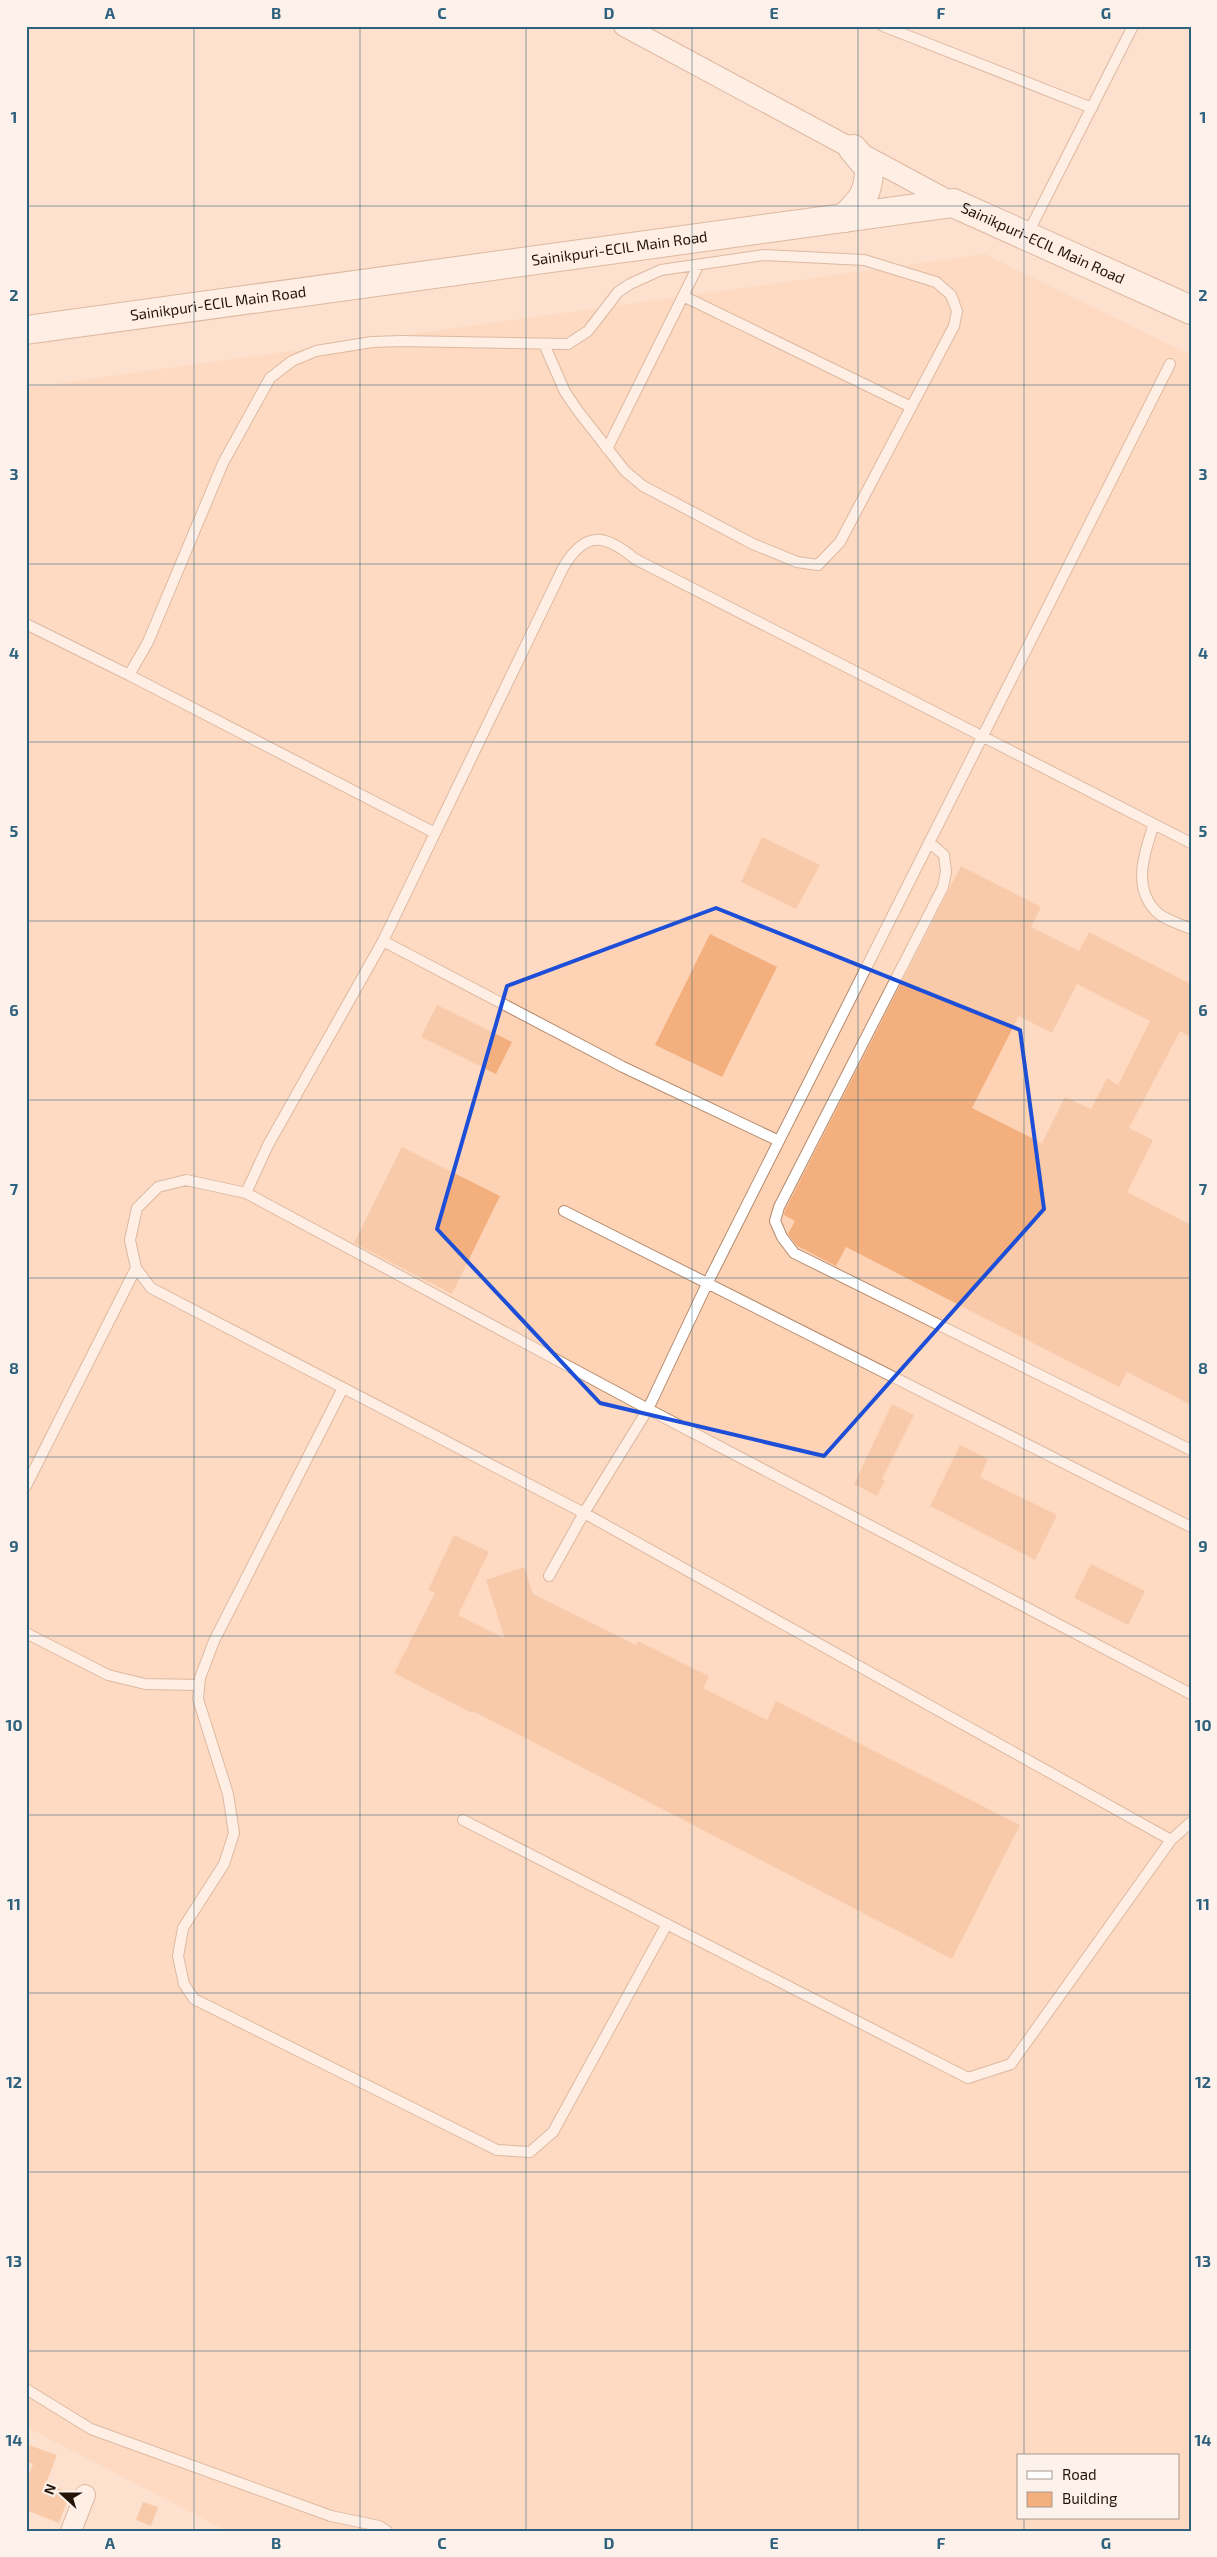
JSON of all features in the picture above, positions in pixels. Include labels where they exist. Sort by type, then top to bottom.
[{"type":"street","points":[[624,26],[953,203]]},
{"type":"street","points":[[844,218],[859,203],[869,186],[869,168],[853,150]]},
{"type":"street","name":"Sainikpuri-ECIL Main Road","points":[[26,330],[953,203],[1191,310]]},
{"type":"street","points":[[71,2531],[85,2495]]},
{"type":"lane","points":[[883,26],[1092,108]]},
{"type":"lane","points":[[1027,236],[1133,26]]},
{"type":"lane","points":[[129,676],[148,642],[223,463],[270,378],[292,361],[316,351],[372,342],[568,344],[580,338],[588,331],[618,292],[630,284],[661,270],[764,255],[864,260],[936,282],[951,295],[957,311],[954,326],[840,542],[818,565],[798,562],[753,544],[643,486],[625,471],[565,392],[544,344]]},
{"type":"lane","points":[[607,449],[698,266]]},
{"type":"lane","points":[[683,296],[911,407]]},
{"type":"lane","points":[[549,1576],[584,1513],[648,1409],[707,1284],[1170,364]]},
{"type":"lane","points":[[246,1193],[268,1145],[383,941],[563,568],[571,555],[584,543],[599,540],[615,543],[635,559],[1191,843]]},
{"type":"lane","points":[[26,624],[435,833]]},
{"type":"lane","points":[[1154,824],[1143,854],[1142,885],[1146,900],[1160,915],[1191,929]]},
{"type":"lane","points":[[929,842],[944,854],[946,872],[942,887],[779,1207],[775,1222],[782,1237],[794,1253],[1191,1450]]},
{"type":"lane","points":[[383,941],[624,1067],[779,1141]]},
{"type":"lane","points":[[1170,1840],[584,1513],[151,1288],[136,1268],[130,1240],[137,1208],[158,1187],[186,1180],[246,1193],[648,1409],[1191,1694]]},
{"type":"lane","points":[[564,1211],[1191,1527]]},
{"type":"lane","points":[[26,1486],[136,1268]]},
{"type":"lane","points":[[343,1388],[214,1641],[200,1678],[198,1699],[228,1794],[234,1833],[224,1864],[183,1928],[178,1956],[184,1984],[194,1999],[497,2150],[530,2152],[553,2132],[667,1924]]},
{"type":"lane","points":[[26,1633],[108,1675],[145,1684],[199,1685]]},
{"type":"lane","points":[[464,1820],[968,2078],[1011,2064],[1170,1840],[1191,1822]]},
{"type":"lane","points":[[26,2389],[92,2429],[331,2516],[379,2526],[387,2531]]},
{"type":"highlighted area","points":[[716,908],[1020,1030],[1044,1209],[824,1456],[600,1403],[437,1229],[507,986]]},
{"type":"shaded area","points":[[985,254],[1191,355],[1191,2531],[227,2531],[26,2427],[26,388]]},
{"type":"building","points":[[762,837],[820,865],[796,909],[741,882]]},
{"type":"building","points":[[961,866],[1041,907],[1031,927],[1079,951],[1089,932],[1191,984],[1191,1037],[1180,1031],[1129,1128],[1153,1140],[1127,1192],[1191,1225],[1191,1405],[1127,1372],[1119,1387],[846,1247],[836,1266],[797,1246],[788,1234],[795,1221],[784,1215]],"holes":[[[1077,984],[1150,1021],[1118,1085],[1107,1078],[1091,1109],[1065,1097],[1042,1143],[972,1108],[1019,1016],[1052,1033]]]},
{"type":"building","points":[[710,934],[777,967],[722,1077],[655,1045]]},
{"type":"building","points":[[437,1005],[512,1042],[496,1074],[421,1037]]},
{"type":"building","points":[[402,1147],[500,1196],[452,1294],[354,1243]]},
{"type":"building","points":[[892,1404],[914,1415],[882,1479],[885,1481],[877,1496],[854,1484]]},
{"type":"building","points":[[960,1445],[988,1459],[980,1477],[1057,1515],[1035,1560],[930,1506]]},
{"type":"building","points":[[454,1535],[489,1552],[458,1615],[505,1639],[486,1580],[524,1567],[533,1594],[636,1645],[638,1641],[709,1676],[703,1688],[767,1720],[776,1701],[1020,1825],[952,1959],[473,1711],[472,1713],[394,1673],[435,1593],[428,1590]]},
{"type":"building","points":[[1091,1564],[1145,1591],[1128,1625],[1074,1598]]},
{"type":"building","points":[[26,2444],[57,2455],[46,2483],[70,2493],[59,2523],[26,2510],[26,2482],[33,2464],[26,2461]]},
{"type":"building","points":[[143,2502],[158,2507],[151,2526],[136,2520]]}]
